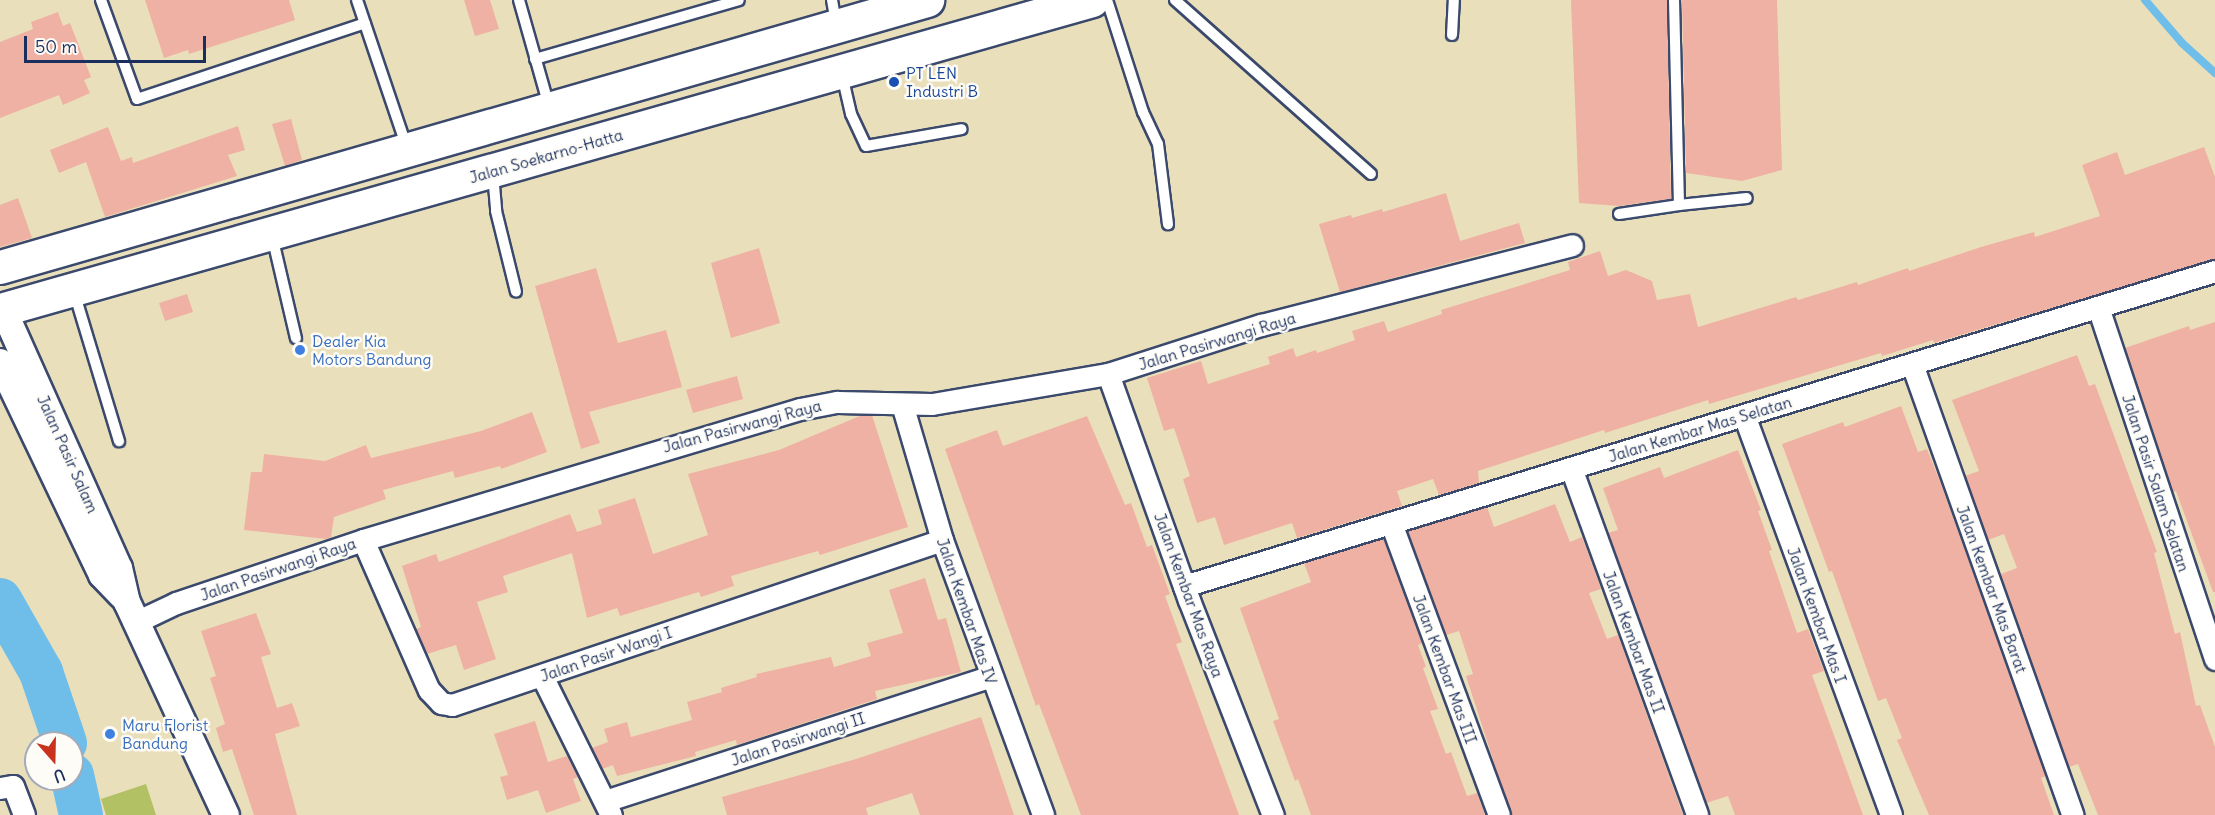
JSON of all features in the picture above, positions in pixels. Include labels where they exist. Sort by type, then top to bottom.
[{"type":"highway","points":[[0,267],[679,71],[834,13],[927,0]]},
{"type":"highway","name":"Jalan Soekarno-Hatta","points":[[2,309],[1092,0]]},
{"type":"highway","points":[[679,71],[693,114]]},
{"type":"street","name":"Jalan Pasirwangi Raya","points":[[131,612],[176,603],[363,540],[800,409],[837,402],[932,404],[1108,374],[1261,326],[1572,245]]},
{"type":"street","name":"Jalan Kembar Mas Selatan","points":[[1184,586],[2215,271]]},
{"type":"street","name":"Jalan Pasir Salam Selatan","points":[[2098,307],[2215,659]]},
{"type":"street","name":"Jalan Pasir Salam","points":[[2,309],[119,568],[131,612],[226,815]]},
{"type":"street","name":"Jalan Pasir Salam","points":[[0,362],[102,575],[131,612]]},
{"type":"street","name":"Jalan Kembar Mas Barat","points":[[1912,364],[2073,815]]},
{"type":"street","name":"Jalan Kembar Mas Raya","points":[[1108,374],[1184,586],[1273,815]]},
{"type":"street","name":"Jalan Kembar Mas IV","points":[[902,404],[942,540],[990,677],[1043,815]]},
{"type":"street","name":"Jalan Kembar Mas I","points":[[1744,415],[1891,815]]},
{"type":"street","name":"Jalan Kembar Mas II","points":[[1571,468],[1697,815]]},
{"type":"street","name":"Jalan Kembar Mas III","points":[[1391,523],[1499,815]]},
{"type":"street","name":"Jalan Pasir Wangi I","points":[[363,540],[429,690],[441,703],[452,705],[942,540]]},
{"type":"street","points":[[542,676],[608,808]]},
{"type":"street","name":"Jalan Pasirwangi II","points":[[608,808],[990,677]]},
{"type":"street","points":[[6,787],[24,815]]},
{"type":"lane","points":[[101,0],[137,99],[147,99],[364,23]]},
{"type":"lane","points":[[357,0],[407,150]]},
{"type":"lane","points":[[519,0],[534,59],[550,108]]},
{"type":"lane","points":[[534,59],[739,0]]},
{"type":"lane","points":[[1107,0],[1143,112],[1158,144],[1168,224]]},
{"type":"lane","points":[[1175,0],[1371,174]]},
{"type":"lane","points":[[1452,35],[1454,0]]},
{"type":"lane","points":[[1674,0],[1678,205]]},
{"type":"lane","points":[[841,72],[851,114],[866,146],[962,129]]},
{"type":"lane","points":[[492,171],[496,211],[516,292]]},
{"type":"lane","points":[[1619,214],[1748,198]]},
{"type":"lane","points":[[272,233],[296,338]]},
{"type":"lane","points":[[73,289],[119,441]]},
{"type":"green space","points":[[146,784],[156,815],[106,815],[101,799]]},
{"type":"building","points":[[145,0],[289,0],[295,20],[189,54],[188,50],[164,58]]},
{"type":"building","points":[[464,0],[490,0],[499,29],[475,36]]},
{"type":"building","points":[[1571,0],[1667,0],[1671,199],[1619,206],[1579,203]]},
{"type":"building","points":[[1682,0],[1777,0],[1782,170],[1742,181],[1686,173]]},
{"type":"building","points":[[58,12],[63,26],[70,23],[91,77],[84,80],[90,93],[63,105],[59,95],[0,118],[0,42],[33,29],[31,22]]},
{"type":"building","points":[[291,119],[302,160],[285,166],[272,124]]},
{"type":"building","points":[[238,126],[245,150],[228,155],[237,176],[105,217],[86,162],[59,173],[50,150],[108,127],[121,161],[132,157],[133,163]]},
{"type":"building","points":[[2204,147],[2215,177],[2215,259],[1934,343],[1933,340],[1882,356],[1881,353],[1709,404],[1708,400],[1605,433],[1604,430],[1478,471],[1479,483],[1439,495],[1433,479],[1397,491],[1402,506],[1297,538],[1292,523],[1224,545],[1215,517],[1197,523],[1183,479],[1190,476],[1174,428],[1164,431],[1147,378],[1201,361],[1208,384],[1270,364],[1268,357],[1293,348],[1296,357],[1316,350],[1317,353],[1355,340],[1352,331],[1384,321],[1388,332],[1442,314],[1441,310],[1570,270],[1568,262],[1600,251],[1608,276],[1626,270],[1652,281],[1657,300],[1690,294],[1698,327],[1796,297],[1798,300],[1857,282],[1858,285],[1908,268],[1909,271],[2034,232],[2035,237],[2100,216],[2082,165],[2117,152],[2125,175]]},
{"type":"building","points":[[1446,193],[1460,241],[1519,223],[1525,243],[1340,292],[1319,224],[1351,215],[1352,218],[1382,209],[1383,212]]},
{"type":"building","points":[[18,198],[32,238],[0,247],[0,205]]},
{"type":"building","points":[[759,248],[780,323],[731,338],[711,263]]},
{"type":"building","points":[[596,268],[618,343],[666,330],[682,387],[589,412],[600,443],[581,449],[535,286]]},
{"type":"building","points":[[187,294],[193,312],[165,321],[159,303]]},
{"type":"building","points":[[2215,322],[2215,592],[2213,592],[2176,491],[2173,492],[2125,348],[2189,326],[2190,330]]},
{"type":"building","points":[[2077,355],[2089,386],[2095,384],[2157,552],[2154,553],[2175,634],[2180,632],[2196,706],[2200,705],[2215,747],[2215,815],[2098,815],[2078,764],[2069,767],[2001,574],[2017,568],[2004,534],[1988,540],[1965,476],[1979,471],[1952,400]]},
{"type":"building","points":[[737,376],[743,399],[693,413],[686,390]]},
{"type":"building","points":[[1901,406],[1918,452],[1927,449],[1941,484],[2046,776],[2041,778],[2054,815],[1929,815],[1897,740],[1902,738],[1886,698],[1878,701],[1832,571],[1829,572],[1782,444],[1843,422],[1845,427]]},
{"type":"building","points":[[532,412],[547,452],[501,469],[500,466],[455,478],[453,471],[383,490],[386,499],[334,517],[331,537],[326,539],[244,530],[251,472],[262,472],[264,454],[325,461],[366,445],[371,458],[481,431]]},
{"type":"building","points":[[862,415],[872,415],[908,527],[820,555],[818,551],[731,576],[734,586],[701,597],[699,592],[620,616],[617,608],[587,618],[572,553],[503,576],[508,592],[477,602],[496,659],[464,670],[456,645],[427,654],[416,629],[421,627],[402,566],[436,554],[439,562],[570,514],[577,532],[602,524],[598,510],[635,498],[653,554],[708,535],[688,474],[779,450]]},
{"type":"building","points":[[1087,416],[1125,505],[1131,503],[1147,547],[1152,545],[1170,594],[1165,596],[1182,642],[1176,644],[1239,815],[1081,815],[1039,704],[1036,706],[945,449],[997,430],[1003,446]]},
{"type":"building","points":[[1738,450],[1761,510],[1758,511],[1772,550],[1769,551],[1797,633],[1808,629],[1824,671],[1812,675],[1863,815],[1735,815],[1728,796],[1706,803],[1608,533],[1618,530],[1603,488],[1660,467],[1664,478]]},
{"type":"building","points":[[1555,504],[1570,542],[1582,537],[1601,589],[1589,593],[1607,639],[1618,635],[1683,815],[1511,815],[1466,676],[1473,674],[1459,631],[1446,635],[1408,531],[1487,507],[1494,527]]},
{"type":"building","points":[[1383,538],[1422,643],[1418,645],[1426,667],[1423,668],[1438,709],[1430,711],[1446,754],[1451,752],[1467,796],[1477,793],[1485,815],[1311,815],[1298,779],[1295,781],[1273,721],[1279,719],[1240,608],[1311,582],[1304,563]]},
{"type":"building","points":[[925,578],[938,620],[946,618],[961,672],[875,691],[877,699],[737,745],[736,740],[695,752],[696,756],[617,776],[613,765],[602,769],[592,748],[608,742],[604,729],[627,722],[631,737],[692,720],[687,702],[722,692],[721,688],[757,677],[756,674],[831,657],[834,667],[871,656],[867,643],[903,633],[889,590]]},
{"type":"building","points":[[256,613],[271,654],[261,657],[277,708],[292,703],[300,726],[275,734],[297,815],[254,815],[232,749],[223,752],[216,728],[225,724],[210,678],[216,676],[201,631]]},
{"type":"building","points":[[981,717],[1014,815],[920,815],[912,793],[866,808],[868,815],[727,815],[722,797],[856,759]]},
{"type":"building","points":[[535,721],[548,762],[567,756],[578,777],[573,779],[581,801],[546,813],[538,790],[507,800],[500,777],[508,775],[494,734]]},
{"type":"waterway","points":[[2145,0],[2182,43],[2215,73]]},
{"type":"waterway","points":[[0,600],[41,672],[61,731]]},
{"type":"waterway","points":[[76,791],[81,815]]},
{"type":"place","name":"PT LEN Industri B","points":[[894,82]]},
{"type":"place","name":"Dealer Kia Motors Bandung","points":[[300,350]]},
{"type":"place","name":"Maru Florist Bandung","points":[[110,734]]}]
